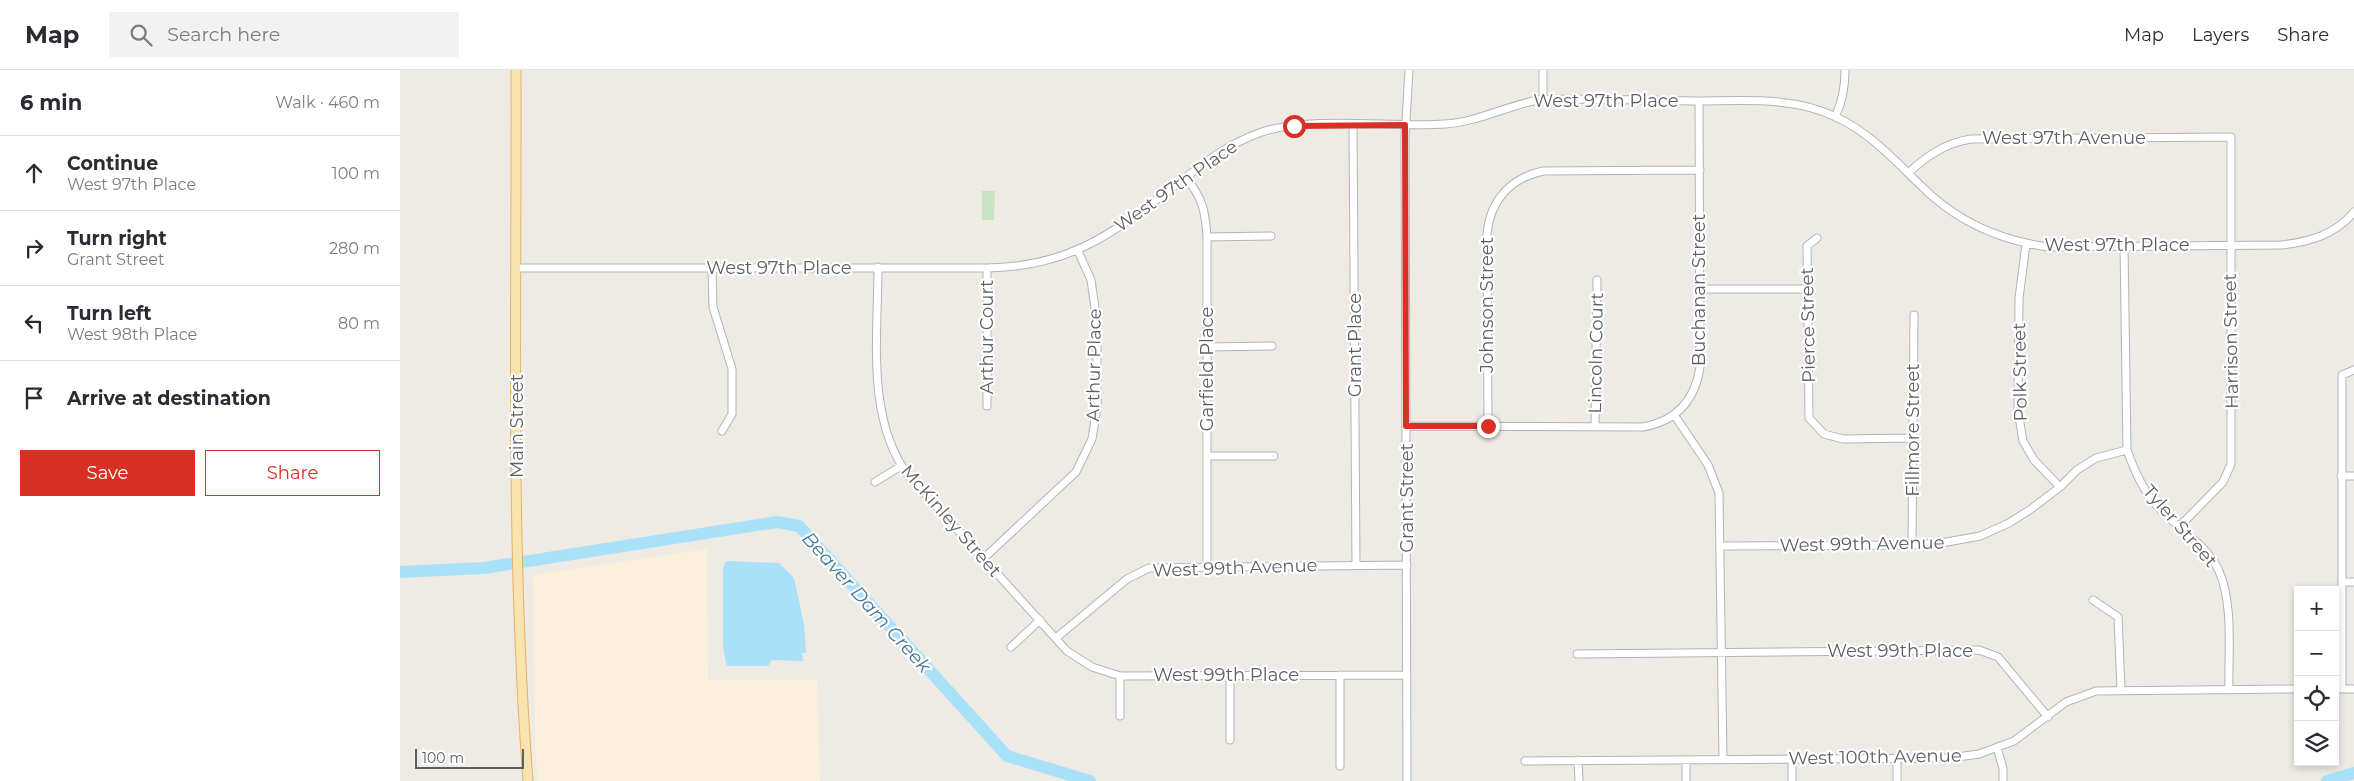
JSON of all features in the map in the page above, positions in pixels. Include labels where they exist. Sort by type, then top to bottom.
[{"type":"main road","name":"Main Street","points":[[516,70],[518,583],[522,699],[528,781]]},
{"type":"street","name":"Grant Street","points":[[1407,781],[1405,125],[1409,70]]},
{"type":"street","points":[[1543,70],[1544,99]]},
{"type":"street","points":[[1835,117],[1845,89],[1845,70]]},
{"type":"street","name":"West 97th Place","points":[[516,268],[987,268],[1043,263],[1078,251],[1107,235],[1225,147],[1262,132],[1294,126],[1457,123],[1525,102],[1544,99],[1780,102],[1800,105],[1835,117],[1878,144],[1958,216],[1986,231],[2026,244],[2048,247],[2302,243],[2326,235],[2354,212]]},
{"type":"street","name":"Buchanan Street","points":[[1675,416],[1691,397],[1698,381],[1700,367],[1699,101]]},
{"type":"street","name":"Grant Place","points":[[1353,125],[1356,565]]},
{"type":"street","name":"West 97th Avenue","points":[[1908,173],[1940,148],[1955,142],[1971,139],[2231,137]]},
{"type":"street","name":"Harrison Street","points":[[2179,526],[2222,482],[2231,464],[2231,137]]},
{"type":"street","name":"Johnson Street","points":[[1488,426],[1486,234],[1492,210],[1506,189],[1518,179],[1543,171],[1700,170]]},
{"type":"street","name":"Garfield Place","points":[[1186,177],[1200,197],[1205,214],[1207,238],[1207,566]]},
{"type":"street","points":[[1207,238],[1272,236]]},
{"type":"street","name":"Pierce Street","points":[[1817,238],[1807,246],[1809,418],[1824,434],[1843,439],[1912,438]]},
{"type":"street","name":"Polk Street","points":[[2026,244],[2019,298],[2018,411],[2022,441],[2034,460],[2060,487]]},
{"type":"street","name":"Tyler Street","points":[[2124,245],[2126,450],[2135,472],[2157,506],[2209,555],[2218,570],[2227,598],[2229,690]]},
{"type":"street","name":"Arthur Place","points":[[983,559],[1076,472],[1086,455],[1092,439],[1097,407],[1097,322],[1091,280],[1078,251]]},
{"type":"street","points":[[712,268],[712,307],[732,369],[732,414],[722,431]]},
{"type":"street","name":"McKinley Street","points":[[878,268],[880,411],[895,456],[901,466],[983,559],[1056,638]]},
{"type":"street","name":"Arthur Court","points":[[987,268],[987,406]]},
{"type":"street","name":"Lincoln Court","points":[[1595,427],[1597,280]]},
{"type":"street","points":[[1700,289],[1808,289]]},
{"type":"street","name":"Fillmore Street","points":[[1912,545],[1914,315]]},
{"type":"street","points":[[1207,347],[1272,346]]},
{"type":"street","points":[[2338,676],[2342,582],[2342,375],[2354,370]]},
{"type":"street","points":[[1406,426],[1643,427],[1657,425],[1675,416],[1708,465],[1719,494],[1723,759]]},
{"type":"street","name":"West 99th Avenue","points":[[1721,546],[1912,545],[1947,542],[1980,536],[2009,523],[2060,487],[2077,470],[2096,458],[2126,450]]},
{"type":"street","points":[[1207,456],[1274,456]]},
{"type":"street","points":[[875,482],[901,466]]},
{"type":"street","points":[[2341,476],[2354,476]]},
{"type":"street","name":"West 99th Avenue","points":[[1056,638],[1127,578],[1150,568],[1407,565]]},
{"type":"street","points":[[2342,582],[2354,582]]},
{"type":"street","points":[[2093,600],[2118,617],[2121,690]]},
{"type":"street","points":[[1011,648],[1040,620]]},
{"type":"street","name":"West 99th Place","points":[[1056,638],[1067,651],[1082,662],[1103,672],[1120,676],[1408,675]]},
{"type":"street","name":"West 99th Place","points":[[1577,654],[1979,650],[1998,657],[2048,717]]},
{"type":"street","points":[[1230,675],[1230,740]]},
{"type":"street","points":[[1340,675],[1340,766]]},
{"type":"street","points":[[1120,676],[1120,716]]},
{"type":"street","points":[[2339,689],[2354,688]]},
{"type":"street","name":"West 100th Avenue","points":[[1525,761],[1962,756],[1997,748],[2014,741],[2066,702],[2096,691],[2294,689]]},
{"type":"street","points":[[1997,748],[2003,768],[2003,781]]},
{"type":"street","points":[[1896,758],[1897,781]]},
{"type":"street","points":[[1792,759],[1792,781]]},
{"type":"street","points":[[1578,760],[1579,781]]},
{"type":"street","points":[[1686,760],[1686,781]]},
{"type":"shaded area","points":[[707,549],[708,680],[817,680],[820,781],[538,781],[535,748],[533,575]]},
{"type":"green space","points":[[982,191],[995,191],[994,220],[982,220]]},
{"type":"water","points":[[725,562],[779,563],[794,578],[804,624],[806,653],[802,653],[803,661],[772,660],[768,666],[727,666],[723,646],[723,570]]},
{"type":"waterway","name":"Beaver Dam Creek","points":[[400,572],[484,568],[777,522],[799,526],[1007,756],[1090,781]]},
{"type":"waterway","name":"Beaver Dam Creek","points":[[2327,781],[2354,773]]},
{"type":"route","points":[[1294,126],[1316,124],[1405,125],[1406,426],[1488,426]]}]
